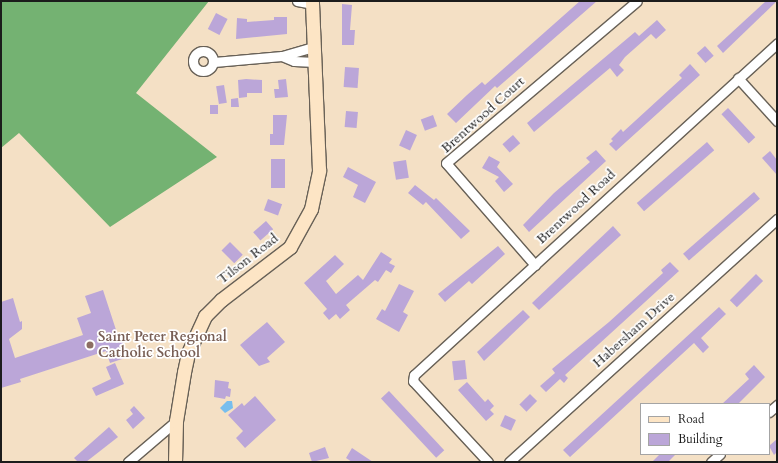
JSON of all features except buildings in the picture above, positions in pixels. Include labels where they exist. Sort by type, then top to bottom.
[{"type":"street","points":[[297,1],[312,3]]},
{"type":"street","name":"Brentwood Court","points":[[535,265],[446,163],[637,1]]},
{"type":"street","name":"Tilson Road","points":[[175,462],[176,421],[188,353],[205,316],[221,300],[290,247],[311,209],[319,170],[312,3]]},
{"type":"street","name":"Brentwood Road","points":[[488,462],[413,381],[414,375],[777,43]]},
{"type":"street","points":[[214,62],[282,56],[314,47]]},
{"type":"street","points":[[282,56],[294,61],[315,62]]},
{"type":"street","points":[[738,78],[777,121]]},
{"type":"street","name":"Habersham Drive","points":[[509,462],[777,219]]},
{"type":"street","points":[[128,462],[176,421]]},
{"type":"street","points":[[711,462],[719,455]]},
{"type":"green space","points":[[1,1],[209,1],[136,93],[217,157],[110,227],[19,133],[1,148]]},
{"type":"water","points":[[227,401],[232,401],[233,408],[225,413],[220,408]]},
{"type":"place","name":"Saint Peter Regional Catholic School","points":[[90,345]]}]
